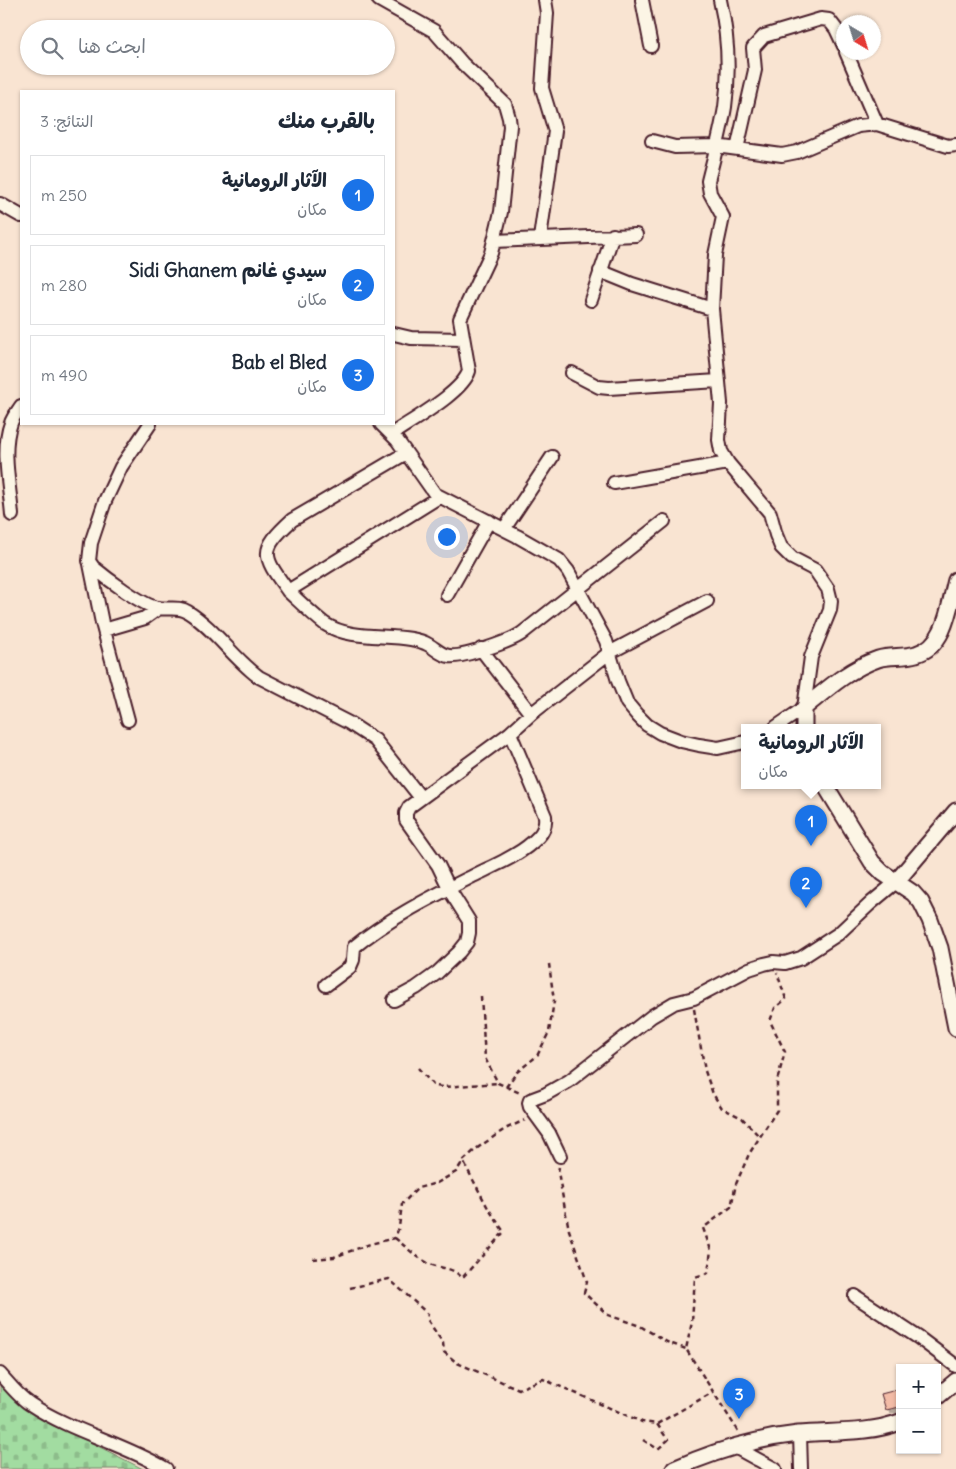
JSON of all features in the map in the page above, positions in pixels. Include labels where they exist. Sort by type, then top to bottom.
[{"type":"main road","points":[[804,724],[804,708],[845,675],[879,658],[916,654],[926,650],[935,642],[945,623],[956,580]]},
{"type":"main road","points":[[827,789],[872,862],[913,893],[921,902],[940,948],[956,1028]]},
{"type":"main road","points":[[896,882],[956,811]]},
{"type":"main road","points":[[941,1394],[956,1381]]},
{"type":"main road","points":[[674,1469],[740,1445],[764,1439],[800,1434],[882,1428],[896,1423]]},
{"type":"street","points":[[379,0],[434,30],[462,63],[505,104],[510,118],[501,212],[494,241],[491,253],[460,319],[469,370],[462,384],[392,434]]},
{"type":"street","points":[[540,238],[555,131],[542,88],[547,13],[545,0]]},
{"type":"street","points":[[642,0],[651,46]]},
{"type":"street","points":[[720,0],[727,39],[728,67],[725,106],[708,182],[710,193],[723,217],[715,255],[712,308],[721,403],[719,440],[721,452],[770,513],[776,535],[785,552],[792,558],[815,570],[824,582],[831,601],[830,610],[812,657],[804,708],[780,724]]},
{"type":"street","points":[[737,149],[755,70],[753,48],[764,36],[821,19],[829,20],[836,29]]},
{"type":"street","points":[[849,60],[876,124]]},
{"type":"street","points":[[652,141],[675,147],[716,146],[782,155],[797,152],[858,126],[876,124],[948,146],[956,145]]},
{"type":"street","points":[[0,204],[20,215]]},
{"type":"street","points":[[591,300],[613,235]]},
{"type":"street","points":[[494,241],[636,235]]},
{"type":"street","points":[[600,271],[632,284],[712,308]]},
{"type":"street","points":[[395,334],[412,338],[463,339]]},
{"type":"street","points":[[572,373],[599,387],[609,388],[718,381]]},
{"type":"street","points":[[12,515],[6,463],[7,441],[11,422],[20,408]]},
{"type":"street","points":[[128,720],[104,630],[89,561],[91,543],[105,501],[121,467],[149,425]]},
{"type":"street","points":[[382,425],[392,434],[435,494],[504,529],[558,560],[568,571],[606,641],[627,703],[647,725],[660,733],[699,745],[718,748],[741,743]]},
{"type":"street","points":[[406,453],[292,520],[276,534],[267,555],[269,565],[288,591],[326,624],[342,631],[410,639],[428,644],[442,654],[449,656],[457,656],[501,645],[530,628],[664,521]]},
{"type":"street","points":[[504,529],[552,457]]},
{"type":"street","points":[[614,483],[728,463]]},
{"type":"street","points":[[288,591],[439,497]]},
{"type":"street","points":[[447,595],[489,521]]},
{"type":"street","points":[[89,561],[98,571],[148,605],[185,610],[198,618],[247,668],[349,723],[375,740],[421,798]]},
{"type":"street","points":[[394,1000],[416,988],[437,973],[467,942],[469,933],[469,921],[449,888],[438,865],[406,820],[406,813],[409,807],[510,733],[609,653],[707,601]]},
{"type":"street","points":[[104,630],[145,618],[159,608]]},
{"type":"street","points":[[481,649],[532,714]]},
{"type":"street","points":[[326,985],[350,967],[353,960],[354,947],[362,941],[388,923],[449,888],[519,853],[539,837],[546,823],[545,816],[510,733]]},
{"type":"street","points":[[560,1156],[549,1133],[529,1105],[532,1099],[546,1094],[569,1081],[652,1016],[674,1003],[692,998],[749,969],[773,962],[785,963],[801,958],[838,934],[896,882]]},
{"type":"street","points":[[855,1296],[919,1338],[956,1366]]},
{"type":"street","points":[[0,1374],[29,1403],[40,1410],[84,1431],[127,1448],[166,1469]]},
{"type":"street","points":[[800,1434],[801,1469]]},
{"type":"street","points":[[740,1445],[775,1469]]},
{"type":"path","points":[[686,1349],[692,1322],[695,1278],[708,1273],[711,1250],[703,1228],[731,1207],[736,1184],[748,1154],[758,1136],[777,1110],[777,1081],[785,1052],[770,1021],[775,1008],[786,999],[773,962]]},
{"type":"path","points":[[506,1087],[517,1072],[537,1056],[549,1032],[554,1002],[549,964]]},
{"type":"path","points":[[481,996],[485,1058],[498,1083]]},
{"type":"path","points":[[692,998],[705,1071],[713,1094],[722,1108],[742,1118],[758,1136]]},
{"type":"path","points":[[418,1068],[434,1086],[498,1083],[532,1099]]},
{"type":"path","points":[[395,1238],[399,1227],[402,1204],[418,1188],[437,1183],[456,1172],[463,1161],[476,1149],[505,1129],[535,1115]]},
{"type":"path","points":[[560,1156],[558,1172],[569,1230],[587,1282],[584,1293],[608,1315],[640,1326],[667,1342],[686,1349],[713,1392],[740,1445]]},
{"type":"path","points":[[395,1238],[418,1257],[431,1264],[456,1272],[462,1278],[475,1265],[504,1232],[488,1208],[463,1161]]},
{"type":"path","points":[[312,1259],[334,1258],[370,1244],[395,1238]]},
{"type":"path","points":[[350,1288],[389,1278],[428,1314],[427,1319],[444,1343],[444,1352],[457,1363],[519,1389],[543,1380],[642,1422],[657,1424],[713,1392]]},
{"type":"path","points":[[643,1440],[658,1449],[668,1440],[657,1424]]},
{"type":"green space","points":[[0,1384],[33,1413],[143,1469],[0,1469]]},
{"type":"building","points":[[896,1390],[896,1408],[886,1410],[881,1394]]},
{"type":"place","name":"الآثار الرومانية","points":[[811,846]]},
{"type":"place","name":"سيدي غانم Sidi Ghanem","points":[[806,908]]},
{"type":"place","name":"Bab el Bled","points":[[739,1419]]}]
